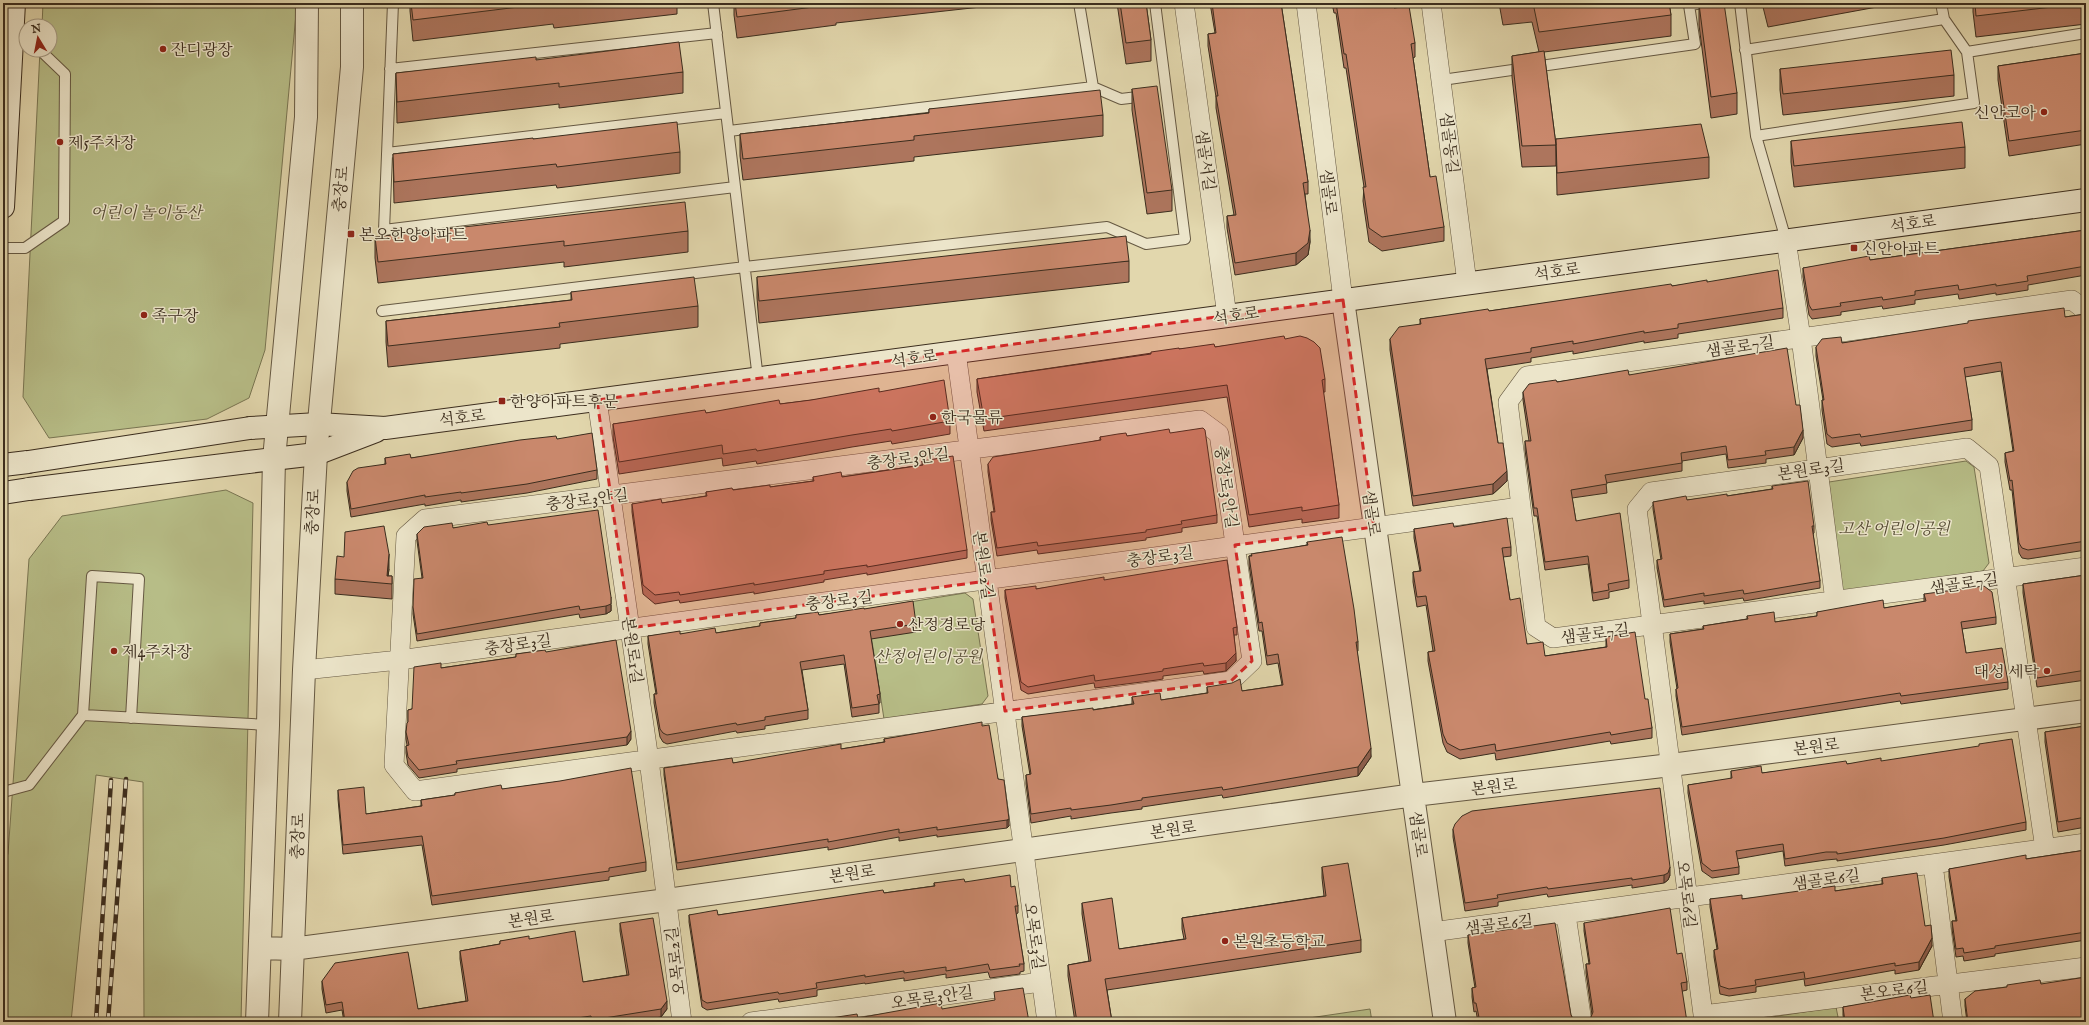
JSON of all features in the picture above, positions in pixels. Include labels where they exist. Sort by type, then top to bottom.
[{"type":"street","points":[[3,207],[15,43],[14,3]]},
{"type":"street","name":"충장로","points":[[257,1022],[261,948],[268,725],[274,459],[306,117],[308,3]]},
{"type":"street","name":"충장로","points":[[290,1022],[304,670],[316,454],[352,67],[352,3]]},
{"type":"street","name":"샘골서길","points":[[1184,3],[1227,316]]},
{"type":"street","name":"샘골로","points":[[1306,3],[1343,300],[1445,1022]]},
{"type":"street","name":"샘골동길","points":[[1431,3],[1467,283]]},
{"type":"street","name":"석호로","points":[[3,465],[250,428],[318,424],[385,428],[2086,200]]},
{"type":"street","points":[[1786,240],[1801,338],[1835,602]]},
{"type":"street","name":"샘골로7길","points":[[2086,311],[2072,300],[1527,376],[1508,402],[1536,627],[1553,638],[1835,602],[2004,577],[2086,567]]},
{"type":"street","name":"본원로2길","points":[[956,352],[968,451],[1023,849]]},
{"type":"street","name":"본원로1길","points":[[597,400],[668,900]]},
{"type":"street","name":"충장로3안길","points":[[1200,420],[1219,434],[1252,661],[1231,681],[416,791],[394,765],[406,536],[425,519],[610,496],[1200,420]]},
{"type":"street","name":"석호로","points":[[3,493],[316,454],[385,428]]},
{"type":"street","name":"본원로3길","points":[[1671,766],[1637,509],[1651,492],[1967,448],[1989,466],[2024,719],[2044,849]]},
{"type":"street","points":[[1374,527],[1520,508]]},
{"type":"street","name":"충장로3길","points":[[304,670],[399,660],[1374,527]]},
{"type":"street","name":"본원로","points":[[261,948],[292,949],[668,900],[1414,795],[1671,766],[2086,711]]},
{"type":"street","name":"오목로6길","points":[[1671,766],[1703,1019]]},
{"type":"street","name":"샘골로6길","points":[[1432,932],[2086,844]]},
{"type":"street","name":"오목로3길","points":[[1023,849],[1047,1022]]},
{"type":"street","points":[[1933,864],[1953,1022]]},
{"type":"street","name":"오목로2길","points":[[668,900],[682,1022]]},
{"type":"street","points":[[1566,915],[1582,1022]]},
{"type":"street","name":"본오로6길","points":[[1703,1019],[2086,966]]},
{"type":"street","name":"오목로3안길","points":[[751,1022],[1041,982]]},
{"type":"lane","points":[[393,3],[384,230],[736,187]]},
{"type":"lane","points":[[713,3],[758,379]]},
{"type":"lane","points":[[1079,3],[1094,87]]},
{"type":"lane","points":[[382,311],[745,267],[1107,227],[1146,244],[1185,239],[1155,3]]},
{"type":"lane","points":[[1442,80],[1695,44],[1689,5],[1704,3]]},
{"type":"lane","points":[[1740,3],[1756,136],[1786,240]]},
{"type":"lane","points":[[1756,136],[1974,103],[1967,52],[1944,19],[1941,3]]},
{"type":"lane","points":[[1746,50],[1944,19]]},
{"type":"lane","points":[[390,69],[717,33]]},
{"type":"lane","points":[[1967,52],[2086,33]]},
{"type":"lane","points":[[3,248],[25,248],[64,221],[65,74],[48,58]]},
{"type":"lane","points":[[729,131],[1094,87],[1120,99],[1166,94]]},
{"type":"lane","points":[[387,153],[726,112]]},
{"type":"lane","points":[[3,792],[29,785],[83,715],[92,576],[139,579],[130,718]]},
{"type":"lane","points":[[83,715],[268,725]]},
{"type":"highlighted area","points":[[1343,300],[1374,527],[1235,545],[1252,661],[1231,681],[1005,711],[987,581],[630,628],[597,400]]},
{"type":"green space","name":"어린이 놀이동산","points":[[43,3],[297,3],[265,350],[249,398],[207,419],[49,438],[23,397],[40,58],[58,58],[58,18],[42,18]]},
{"type":"green space","name":"고산 어린이공원","points":[[1966,461],[1974,467],[1989,563],[1983,571],[1846,592],[1838,587],[1829,482]]},
{"type":"green space","points":[[226,490],[253,503],[241,1022],[144,1022],[143,782],[96,775],[71,1022],[3,1022],[3,863],[8,854],[29,559],[62,516]]},
{"type":"green space","name":"산정어린이공원","points":[[965,593],[973,599],[988,696],[982,704],[884,719],[867,609]]},
{"type":"green space","points":[[1836,1007],[1839,1022],[1740,1022]]},
{"type":"green space","points":[[1370,1009],[1372,1022],[1282,1022]]},
{"type":"building","points":[[411,3],[551,3],[413,20]]},
{"type":"building","points":[[553,3],[591,3],[554,7]]},
{"type":"building","points":[[735,3],[836,3],[836,4],[737,17]]},
{"type":"building","points":[[1120,3],[1146,3],[1151,40],[1126,43]]},
{"type":"building","points":[[1212,3],[1281,3],[1308,182],[1303,183],[1310,230],[1308,243],[1296,253],[1235,263],[1227,216],[1236,215],[1216,96],[1218,96],[1208,34],[1216,33]]},
{"type":"building","points":[[1336,3],[1393,3],[1394,8],[1409,6],[1415,43],[1411,44],[1430,177],[1436,176],[1444,227],[1382,237],[1369,228],[1363,187],[1366,187],[1346,54],[1344,54]]},
{"type":"building","points":[[1533,3],[1669,3],[1671,15],[1539,32]]},
{"type":"building","points":[[1724,3],[1737,93],[1711,97],[1699,4]]},
{"type":"building","points":[[1767,3],[1785,3],[1768,6]]},
{"type":"building","points":[[1975,3],[2086,3],[1976,16]]},
{"type":"building","points":[[679,42],[683,72],[559,87],[559,83],[397,102],[396,73],[536,57],[536,60]]},
{"type":"building","points":[[1951,50],[1954,75],[1783,94],[1780,69]]},
{"type":"building","points":[[1544,51],[1556,145],[1522,146],[1512,56]]},
{"type":"building","name":"신안코아","points":[[2086,53],[2086,130],[2009,141],[1998,66]]},
{"type":"building","points":[[1157,86],[1172,190],[1147,193],[1132,89]]},
{"type":"building","points":[[1100,90],[1103,115],[914,136],[914,140],[743,159],[740,134],[929,113],[929,109]]},
{"type":"building","points":[[677,122],[680,152],[557,167],[556,164],[394,182],[393,154]]},
{"type":"building","points":[[1962,122],[1965,147],[1794,166],[1791,141]]},
{"type":"building","points":[[1701,124],[1709,157],[1557,173],[1556,139]]},
{"type":"building","points":[[685,202],[688,231],[564,246],[564,241],[378,262],[375,237]]},
{"type":"building","points":[[2086,230],[2086,266],[2027,276],[2028,281],[1996,286],[1996,284],[1959,290],[1958,285],[1915,291],[1915,295],[1883,300],[1882,297],[1840,303],[1841,306],[1812,310],[1809,305],[1803,268],[1869,256],[1870,260]]},
{"type":"building","points":[[1126,236],[1129,261],[759,301],[757,277]]},
{"type":"building","points":[[1778,270],[1783,308],[1678,324],[1678,328],[1644,333],[1644,331],[1573,344],[1573,341],[1531,348],[1531,352],[1485,359],[1498,443],[1503,443],[1507,471],[1493,484],[1413,496],[1390,339],[1399,327],[1421,324],[1420,319],[1488,309],[1489,311],[1671,284],[1672,286],[1707,280],[1707,282]]},
{"type":"building","points":[[694,277],[698,306],[559,323],[560,327],[388,346],[386,321],[572,300],[571,292]]},
{"type":"building","points":[[2064,308],[2065,317],[2086,314],[2086,541],[2028,550],[2022,548],[2019,543],[2012,480],[2010,481],[2005,453],[2014,451],[2001,362],[1964,368],[1972,420],[1861,437],[1860,434],[1832,438],[1827,434],[1822,400],[1824,400],[1816,347],[1822,339],[1841,337],[1842,343],[1968,323],[1968,321]]},
{"type":"building","points":[[1284,336],[1285,339],[1300,336],[1307,338],[1320,348],[1325,379],[1322,380],[1339,505],[1302,511],[1302,507],[1249,515],[1227,385],[984,419],[977,379],[1151,354],[1151,352],[1179,348],[1214,344],[1215,347]]},
{"type":"building","points":[[1787,348],[1796,405],[1800,405],[1803,430],[1794,447],[1765,451],[1766,455],[1728,460],[1726,446],[1681,453],[1682,463],[1605,475],[1607,484],[1571,490],[1576,521],[1620,513],[1629,580],[1608,584],[1609,590],[1593,593],[1588,556],[1545,562],[1537,508],[1534,508],[1525,441],[1531,441],[1523,392],[1529,384],[1556,380],[1557,382],[1628,370],[1629,375]]},
{"type":"building","points":[[944,380],[950,421],[892,431],[891,429],[852,435],[757,451],[756,449],[723,454],[722,445],[619,462],[613,424],[705,410],[706,413],[779,400],[780,404],[879,388],[879,392]]},
{"type":"building","points":[[1203,428],[1205,430],[1217,515],[1181,521],[1182,524],[1146,530],[1146,532],[1038,546],[1037,542],[997,548],[991,512],[995,512],[988,464],[993,457],[1101,440],[1100,437],[1118,434],[1126,433],[1127,436],[1169,429],[1170,433]]},
{"type":"building","points":[[592,433],[597,470],[527,484],[425,497],[425,495],[351,509],[347,482],[353,471],[358,468],[386,464],[385,458],[410,454],[411,458],[520,440],[556,436],[557,439]]},
{"type":"building","points":[[953,456],[967,550],[867,567],[867,565],[824,571],[824,574],[754,585],[754,583],[680,595],[679,592],[655,595],[643,585],[632,504],[661,499],[662,503],[707,496],[706,492],[732,488],[733,490],[770,485],[770,487],[814,481],[813,477],[841,472],[842,477],[923,465],[922,461]]},
{"type":"building","points":[[1808,481],[1814,526],[1812,526],[1820,581],[1744,594],[1743,590],[1704,596],[1704,593],[1664,600],[1657,560],[1662,559],[1653,502],[1686,496],[1687,500],[1727,494],[1727,496],[1773,489],[1772,486]]},
{"type":"building","points":[[598,510],[611,604],[580,610],[579,606],[417,634],[413,607],[414,579],[423,578],[417,534],[424,527],[452,523],[453,528],[487,522],[488,525]]},
{"type":"building","points":[[1507,518],[1511,547],[1502,548],[1510,600],[1520,598],[1527,644],[1543,642],[1545,656],[1607,647],[1606,637],[1635,632],[1645,699],[1648,699],[1652,728],[1611,735],[1610,732],[1496,751],[1495,744],[1460,750],[1447,743],[1443,734],[1428,652],[1435,651],[1426,596],[1417,597],[1413,572],[1421,571],[1414,529],[1453,523],[1454,527]]},
{"type":"building","points":[[384,526],[389,554],[387,576],[392,576],[392,584],[335,579],[337,556],[344,557],[345,532]]},
{"type":"building","points":[[1342,537],[1354,609],[1358,642],[1356,642],[1371,748],[1358,767],[1223,790],[1222,787],[1142,798],[1142,800],[1111,805],[1071,810],[1071,808],[1031,814],[1026,775],[1031,774],[1022,717],[1093,708],[1093,710],[1134,704],[1132,697],[1160,693],[1161,700],[1208,693],[1207,687],[1232,683],[1240,679],[1242,691],[1283,685],[1278,654],[1267,656],[1262,622],[1259,623],[1249,556],[1252,556],[1251,554],[1308,545],[1307,542]]},
{"type":"building","points":[[1227,560],[1237,627],[1233,628],[1236,653],[1226,663],[1204,666],[1203,663],[1163,669],[1163,671],[1157,672],[1095,681],[1094,675],[1028,687],[1021,682],[1005,590],[1036,586],[1036,589],[1104,577],[1104,580]]},
{"type":"building","points":[[2086,575],[2086,670],[2037,678],[2023,584]]},
{"type":"building","points":[[1984,586],[1992,592],[1996,617],[1961,622],[1966,653],[2002,648],[2008,682],[1901,696],[1900,693],[1682,727],[1670,634],[1704,629],[1703,626],[1748,619],[1747,616],[1774,612],[1775,622],[1817,616],[1817,612],[1883,600],[1884,608],[1926,601],[1924,594]]},
{"type":"building","points":[[913,601],[916,624],[870,631],[880,694],[877,695],[879,704],[852,708],[844,655],[800,662],[808,710],[765,717],[765,720],[737,725],[736,723],[667,735],[660,729],[654,694],[657,694],[648,636],[680,631],[680,634],[715,628],[716,633],[760,626],[760,623],[796,618],[796,615],[818,612],[819,615]]},
{"type":"building","points":[[616,640],[631,731],[627,737],[456,761],[457,764],[419,770],[408,757],[406,746],[409,745],[406,732],[408,710],[412,709],[414,667],[441,663],[441,668],[516,657],[516,654],[545,650],[546,652]]},
{"type":"building","points":[[982,722],[982,726],[989,725],[998,779],[1004,780],[1009,819],[1007,820],[937,830],[937,827],[899,833],[899,829],[828,842],[828,839],[677,863],[664,768],[732,758],[733,763],[841,744],[841,749],[885,742],[884,739]]},
{"type":"building","points":[[2086,726],[2086,817],[2058,822],[2045,732]]},
{"type":"building","points":[[2012,739],[2026,822],[1944,838],[1837,854],[1837,852],[1826,852],[1785,859],[1783,844],[1736,851],[1739,867],[1712,871],[1702,863],[1688,785],[1732,778],[1731,771],[1761,766],[1762,773],[1846,761],[1847,764],[1881,758],[1881,761],[1979,746],[1979,744]]},
{"type":"building","points":[[631,768],[646,862],[609,868],[609,871],[432,896],[422,836],[343,845],[338,790],[364,787],[366,814],[422,806],[421,800],[455,795],[455,793],[501,785],[502,789],[560,781]]},
{"type":"building","points":[[1660,788],[1670,867],[1668,873],[1632,880],[1632,878],[1548,889],[1547,887],[1497,895],[1498,898],[1465,903],[1453,829],[1455,824],[1462,816],[1472,811]]},
{"type":"building","points":[[2086,850],[2086,932],[1995,946],[1995,948],[1964,953],[1963,948],[1956,949],[1952,921],[1957,921],[1949,869],[2026,855],[2026,859]]},
{"type":"building","points":[[1348,863],[1361,940],[1105,979],[1112,1022],[1077,1022],[1068,965],[1091,961],[1082,903],[1112,898],[1119,949],[1186,939],[1182,918],[1326,896],[1322,867]]},
{"type":"building","points":[[1917,873],[1925,926],[1931,925],[1932,938],[1919,962],[1895,966],[1895,963],[1805,979],[1804,972],[1755,980],[1756,985],[1729,989],[1720,986],[1714,950],[1718,949],[1710,899],[1742,895],[1742,899],[1835,886],[1835,891],[1883,884],[1882,878]]},
{"type":"building","points":[[1010,875],[1011,887],[1015,886],[1018,906],[1015,906],[1024,964],[1019,964],[1020,966],[990,970],[988,964],[946,971],[946,967],[865,977],[865,975],[816,983],[817,988],[779,994],[778,992],[707,1003],[702,1000],[689,915],[717,910],[718,915],[883,890],[884,893],[935,886],[934,883],[964,879],[965,882]]},
{"type":"building","points":[[1670,908],[1677,954],[1682,953],[1687,982],[1681,983],[1687,1022],[1589,1022],[1593,1012],[1586,964],[1590,964],[1584,923]]},
{"type":"building","points":[[653,918],[667,1001],[661,1009],[592,1020],[591,1016],[550,1022],[345,1022],[342,1002],[326,1005],[322,981],[335,963],[408,952],[418,1009],[468,1001],[460,951],[500,944],[500,941],[529,936],[529,939],[575,931],[583,982],[629,975],[620,923]]},
{"type":"building","points":[[1555,923],[1571,1015],[1574,1021],[1577,1022],[1480,1022],[1476,1003],[1474,1003],[1472,988],[1476,987],[1468,935]]},
{"type":"building","points":[[2086,977],[2086,1022],[1968,1022],[1965,999],[1975,991],[2007,987],[2007,985],[2040,980],[2041,984]]},
{"type":"building","points":[[1023,988],[1029,1022],[805,1022],[857,1014],[858,1018],[941,1003],[942,1009],[995,1000],[994,992]]},
{"type":"building","points":[[1910,995],[1911,998],[1930,995],[1934,1022],[1845,1022],[1843,1007]]},
{"type":"railway","points":[[108,1022],[126,779]]},
{"type":"railway","points":[[96,1022],[111,780]]},
{"type":"place","name":"잔디광장","points":[[163,49]]},
{"type":"place","name":"신안코아","points":[[2044,112]]},
{"type":"place","name":"제5주차장","points":[[60,142]]},
{"type":"place","name":"본오한양아파트","points":[[351,234]]},
{"type":"place","name":"신안아파트","points":[[1854,248]]},
{"type":"place","name":"족구장","points":[[144,315]]},
{"type":"place","name":"한양아파트후문","points":[[502,401]]},
{"type":"place","name":"한국물류","points":[[933,417]]},
{"type":"place","name":"산정경로당","points":[[900,624]]},
{"type":"place","name":"제4주차장","points":[[114,651]]},
{"type":"place","name":"대성 세탁","points":[[2047,671]]},
{"type":"place","name":"본원초등학교","points":[[1225,941]]}]
